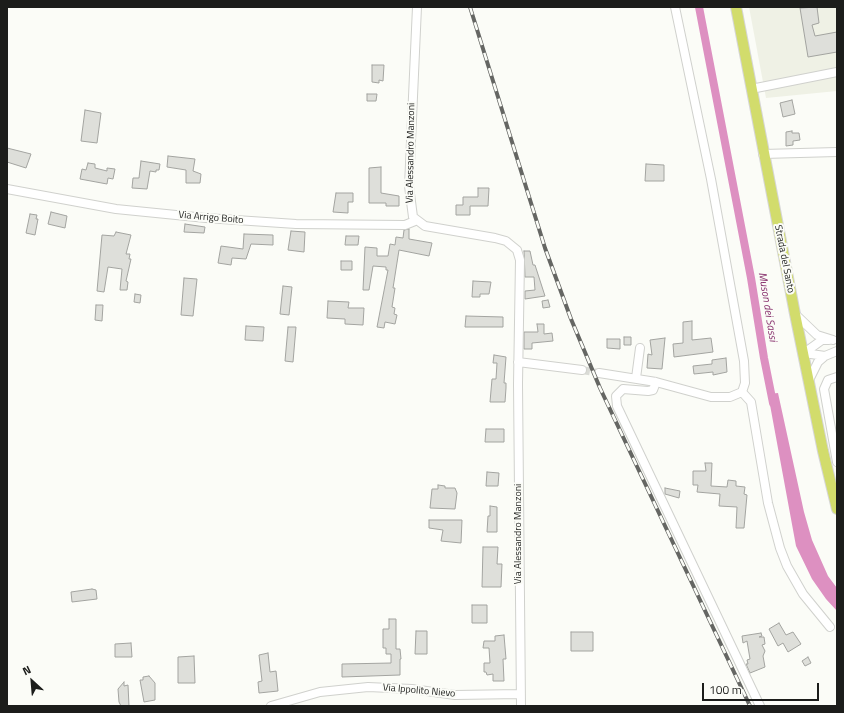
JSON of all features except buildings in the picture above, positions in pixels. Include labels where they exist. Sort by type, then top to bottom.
[{"type":"main road","name":"Strada del Santo","points":[[736,7],[763,154],[795,314],[823,451],[837,509]]},
{"type":"street","name":"Via Alessandro Manzoni","points":[[417,7],[409,186],[411,213],[415,220],[425,226],[501,239],[512,245],[520,260],[518,362],[521,706]]},
{"type":"street","points":[[675,7],[711,179],[744,361],[745,377],[742,392]]},
{"type":"street","points":[[751,89],[837,72]]},
{"type":"street","points":[[763,154],[837,152]]},
{"type":"street","name":"Via Arrigo Boito","points":[[7,189],[116,209],[206,218],[296,224],[405,225],[415,220]]},
{"type":"street","points":[[795,314],[818,335],[835,340]]},
{"type":"street","points":[[804,353],[822,340],[835,340]]},
{"type":"street","points":[[636,378],[640,348]]},
{"type":"street","points":[[809,380],[813,369],[825,356],[837,351]]},
{"type":"street","points":[[804,353],[825,356]]},
{"type":"street","points":[[518,362],[582,370]]},
{"type":"street","points":[[599,373],[656,382],[711,397],[730,396],[742,392]]},
{"type":"street","points":[[837,377],[828,380],[824,389],[836,449],[837,462]]},
{"type":"street","points":[[656,382],[653,390],[622,389],[616,396],[617,406],[760,706]]},
{"type":"street","points":[[742,392],[751,402],[768,503],[780,548],[787,566],[803,594],[830,627]]},
{"type":"street","name":"Via Ippolito Nievo","points":[[271,706],[320,692],[368,687],[412,689],[455,695],[520,694]]},
{"type":"shaded area","points":[[749,7],[837,7],[837,91],[766,98]]},
{"type":"shaded area","points":[[778,393],[804,512],[812,540],[828,576],[837,588],[837,611],[826,599],[812,579],[796,546],[768,394]]},
{"type":"waterway","name":"Muson dei Sassi","points":[[699,7],[751,278],[773,403]]},
{"type":"tunnel","points":[[582,370],[599,373]]},
{"type":"railway","points":[[470,7],[545,248],[571,319],[600,388],[750,706]]}]
